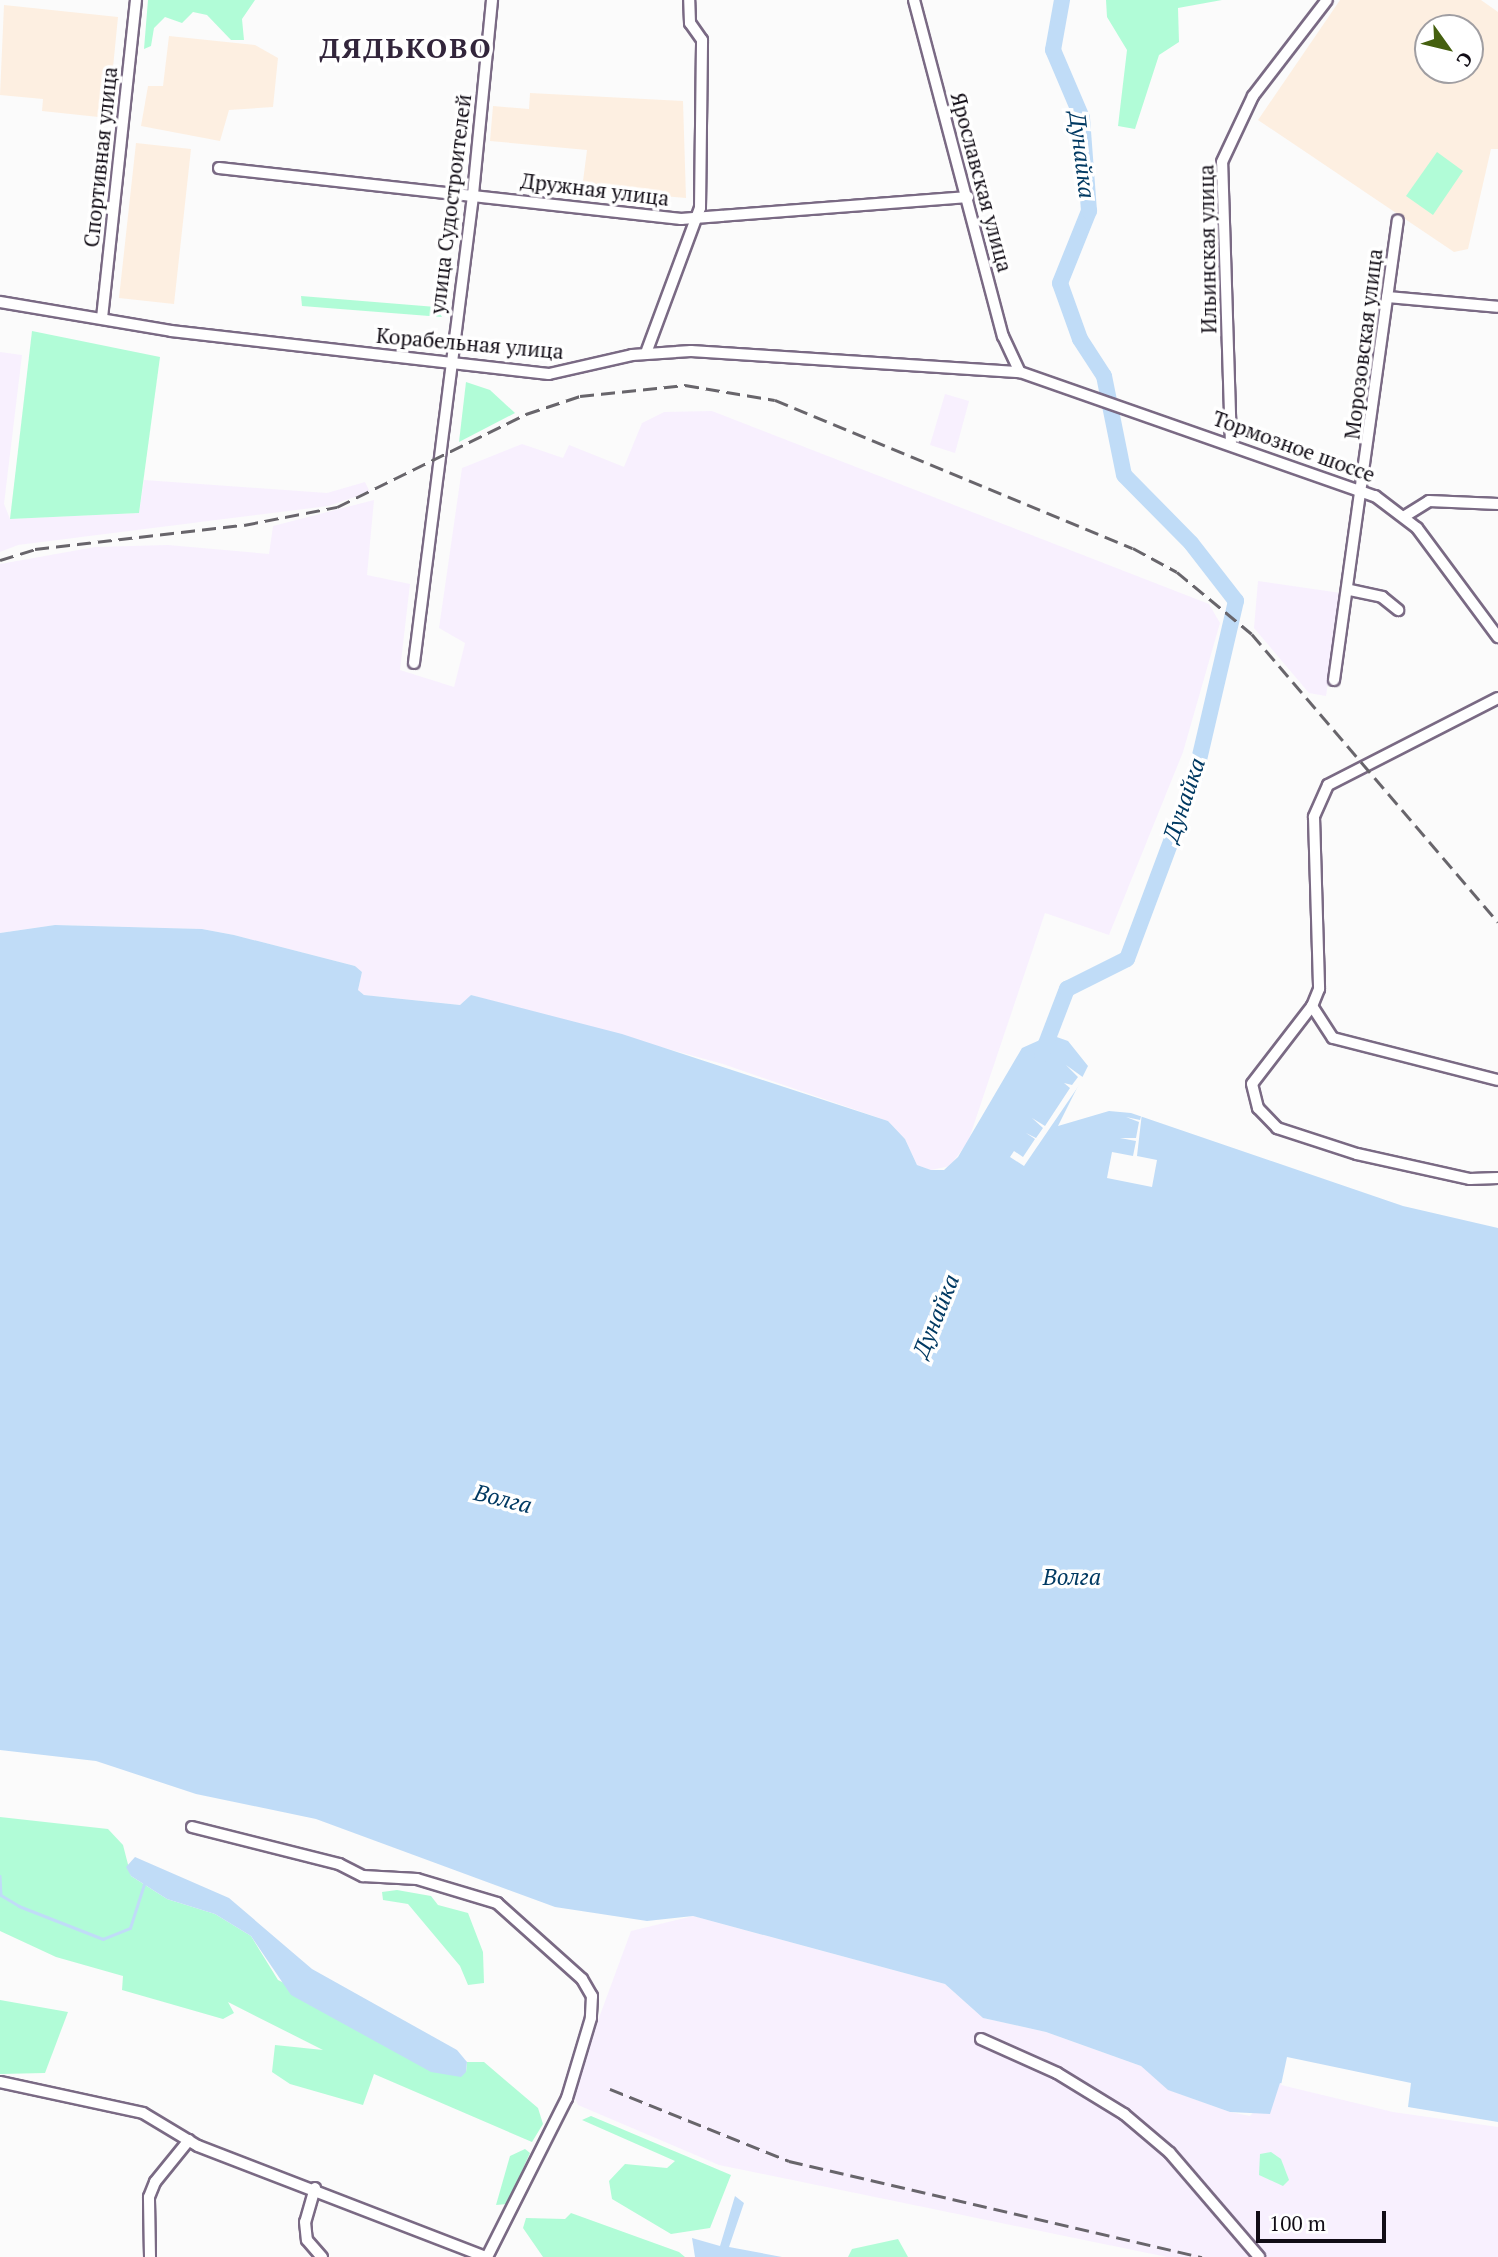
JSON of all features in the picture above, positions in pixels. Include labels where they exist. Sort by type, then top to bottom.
[{"type":"street","name":"Спортивная улица","points":[[102,318],[136,0]]},
{"type":"street","name":"улица Судостроителей","points":[[414,663],[473,194],[492,0]]},
{"type":"street","points":[[646,353],[697,218],[702,40],[691,23],[689,0]]},
{"type":"street","name":"Ярославская улица","points":[[914,0],[1003,336],[1020,372]]},
{"type":"street","name":"Ильинская улица","points":[[1231,445],[1222,162],[1231,132],[1254,96],[1326,0]]},
{"type":"street","name":"Дружная улица","points":[[219,168],[697,218],[968,197]]},
{"type":"street","name":"Морозовская улица","points":[[1334,680],[1350,590],[1398,219]]},
{"type":"street","points":[[1387,297],[1498,307]]},
{"type":"street","name":"Корабельная улица","points":[[0,302],[171,331],[562,374],[646,353],[734,352],[1020,372]]},
{"type":"street","name":"Тормозное шоссе","points":[[1020,372],[1090,392],[1363,491],[1405,516],[1498,637]]},
{"type":"street","points":[[1405,516],[1429,501],[1498,504]]},
{"type":"street","points":[[1350,590],[1382,597],[1398,610]]},
{"type":"street","points":[[1498,698],[1328,785],[1314,817],[1319,989],[1312,1006],[1252,1084],[1258,1108],[1277,1128],[1382,1159],[1470,1179],[1498,1178]]},
{"type":"street","points":[[1312,1006],[1333,1038],[1498,1080]]},
{"type":"street","points":[[0,2082],[143,2113],[189,2140],[482,2256],[567,2098],[591,2018],[592,1996],[582,1979],[498,1903],[416,1879],[363,1877],[339,1864],[192,1827]]},
{"type":"street","points":[[981,2039],[1057,2073],[1124,2114],[1170,2153],[1259,2257]]},
{"type":"street","points":[[150,2257],[149,2197],[155,2182],[189,2140]]},
{"type":"street","points":[[315,2188],[305,2221],[307,2240],[322,2257]]},
{"type":"shaded area","points":[[1340,0],[1481,0],[1498,12],[1498,149],[1491,149],[1468,249],[1454,252],[1258,120]]},
{"type":"shaded area","points":[[4,5],[118,17],[108,118],[42,111],[43,99],[0,95]]},
{"type":"shaded area","points":[[169,36],[255,45],[278,58],[273,107],[229,110],[220,141],[141,126],[148,86],[163,86]]},
{"type":"shaded area","points":[[530,93],[683,101],[686,198],[582,189],[587,150],[490,141],[493,106],[529,109]]},
{"type":"shaded area","points":[[136,143],[191,149],[174,304],[119,298]]},
{"type":"shaded area","points":[[0,352],[22,355],[4,504],[10,519],[139,513],[144,480],[327,493],[365,482],[370,492],[328,506],[18,545],[0,552]]},
{"type":"shaded area","points":[[945,394],[969,401],[955,453],[930,445]]},
{"type":"shaded area","points":[[712,411],[1209,604],[1220,623],[1183,752],[1109,935],[1045,913],[968,1142],[950,1166],[931,1170],[917,1165],[905,1139],[888,1121],[723,1064],[471,995],[460,1005],[364,995],[358,990],[362,972],[355,966],[234,935],[202,929],[55,925],[0,933],[0,564],[95,547],[168,545],[269,554],[273,526],[374,500],[367,575],[410,584],[400,670],[454,687],[465,643],[439,628],[462,468],[522,444],[563,458],[569,445],[624,467],[642,423],[664,412]]},
{"type":"shaded area","points":[[1258,581],[1341,593],[1326,696],[1309,693],[1254,628]]},
{"type":"shaded area","points":[[693,1916],[945,1984],[983,2018],[1046,2032],[1141,2066],[1169,2090],[1230,2112],[1250,2116],[1280,2083],[1498,2125],[1498,2257],[1167,2257],[719,2165],[578,2105],[572,2091],[631,1931]]},
{"type":"green space","points":[[148,0],[255,0],[242,19],[244,40],[231,40],[207,15],[193,12],[182,23],[165,17],[154,28],[151,46],[144,49]]},
{"type":"green space","points":[[1106,0],[1222,0],[1178,8],[1179,42],[1159,55],[1135,129],[1118,126],[1127,50],[1107,17]]},
{"type":"green space","points":[[1437,152],[1463,171],[1433,215],[1406,196]]},
{"type":"green space","points":[[301,296],[436,307],[442,317],[302,306]]},
{"type":"green space","points":[[32,331],[160,357],[139,513],[10,519]]},
{"type":"green space","points":[[466,382],[490,390],[515,413],[459,442]]},
{"type":"green space","points":[[0,1817],[108,1829],[123,1845],[131,1876],[167,1899],[215,1914],[251,1936],[278,1980],[466,2072],[467,2062],[484,2062],[538,2108],[543,2124],[532,2142],[374,2074],[363,2105],[290,2084],[272,2072],[275,2045],[323,2050],[228,2002],[234,2013],[223,2019],[122,1990],[123,1976],[56,1957],[0,1931]]},
{"type":"green space","points":[[397,1890],[431,1896],[438,1905],[468,1913],[483,1952],[484,1983],[468,1985],[460,1966],[408,1904],[383,1900],[382,1892]]},
{"type":"green space","points":[[0,2000],[68,2012],[45,2073],[0,2074]]},
{"type":"green space","points":[[591,2116],[731,2175],[710,2228],[671,2234],[612,2199],[609,2181],[625,2164],[667,2168],[675,2161],[582,2120]]},
{"type":"green space","points":[[525,2149],[530,2153],[507,2204],[496,2205],[510,2156]]},
{"type":"green space","points":[[1271,2152],[1281,2159],[1289,2180],[1283,2186],[1259,2175],[1260,2154]]},
{"type":"green space","points":[[571,2213],[679,2252],[685,2257],[543,2257],[523,2228],[526,2218],[565,2219]]},
{"type":"green space","points":[[898,2239],[908,2257],[848,2257],[852,2249]]},
{"type":"water","name":"Волга","points":[[55,925],[202,929],[234,935],[355,966],[362,972],[358,990],[364,995],[460,1005],[471,995],[622,1034],[888,1121],[905,1139],[917,1165],[931,1170],[944,1170],[958,1157],[1022,1048],[1051,1035],[1068,1041],[1088,1066],[1058,1126],[1109,1111],[1131,1113],[1403,1206],[1498,1228],[1498,2125],[1280,2083],[1270,2114],[1230,2112],[1168,2090],[1141,2066],[1046,2032],[983,2018],[945,1984],[693,1916],[647,1921],[555,1907],[316,1819],[196,1794],[96,1761],[0,1750],[0,933]]},
{"type":"water","points":[[135,1857],[229,1898],[312,1969],[457,2050],[467,2062],[466,2072],[461,2077],[431,2072],[291,1995],[251,1936],[215,1914],[167,1899],[131,1876],[126,1867]]},
{"type":"water","points":[[735,2196],[744,2203],[729,2247],[782,2257],[695,2257],[692,2238],[720,2246]]},
{"type":"pier","points":[[1066,1065],[1084,1078],[1024,1166],[1010,1157],[1014,1151],[1023,1157],[1035,1139],[1026,1133],[1036,1138],[1043,1128],[1032,1118],[1045,1126],[1070,1088],[1064,1083],[1072,1085],[1078,1077]]},
{"type":"pier","points":[[1142,1113],[1137,1156],[1157,1160],[1152,1187],[1107,1178],[1112,1152],[1133,1156],[1136,1141],[1120,1138],[1136,1138],[1139,1122],[1126,1117],[1140,1120]]},
{"type":"pier","points":[[1287,2057],[1411,2083],[1408,2107],[1498,2122],[1498,2127],[1393,2112],[1281,2085]]},
{"type":"waterway","name":"Дунайка","points":[[1042,1054],[1067,989],[1127,959],[1195,777],[1236,601],[1191,543],[1124,475],[1104,376],[1080,339],[1060,283],[1089,211],[1082,118],[1053,50],[1062,0]]},
{"type":"waterway","points":[[0,1876],[1,1895],[19,1906],[103,1939],[130,1928],[144,1884]]},
{"type":"railway","points":[[0,560],[35,549],[244,525],[337,507],[526,414],[580,396],[685,385],[775,400],[1133,548],[1177,572],[1252,634],[1498,922]]},
{"type":"railway","points":[[610,2089],[789,2161],[1202,2257]]},
{"type":"district","name":"ДЯДЬКОВО","points":[[406,48]]}]
